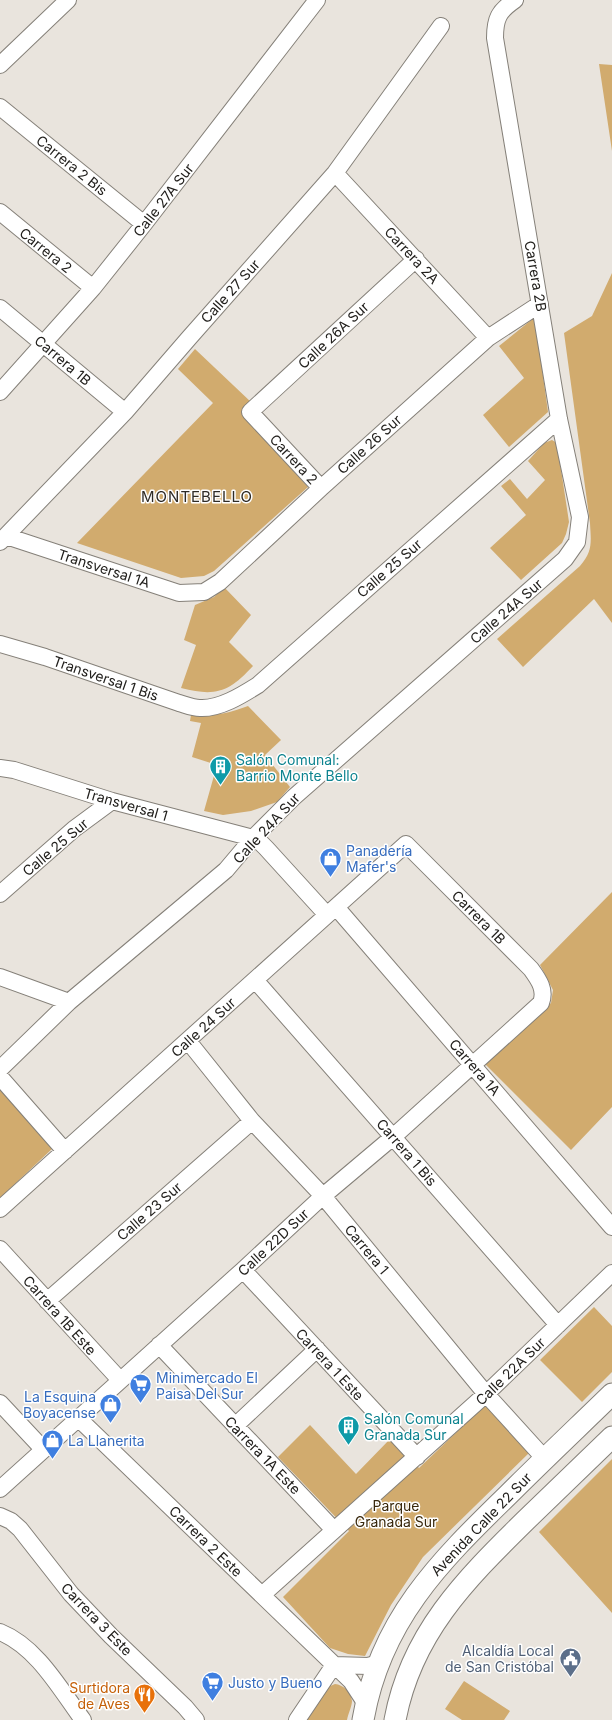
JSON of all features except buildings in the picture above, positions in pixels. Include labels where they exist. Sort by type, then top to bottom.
[{"type":"main road","name":"Avenida Calle 22 Sur","points":[[365,1712],[379,1663],[394,1629],[403,1614],[438,1566],[456,1546],[612,1394]]},
{"type":"main road","name":"Avenida Calle 22 Sur","points":[[395,1720],[409,1672],[420,1648],[445,1607],[482,1564],[612,1437]]},
{"type":"street","points":[[0,65],[68,0]]},
{"type":"street","name":"Calle 27A Sur","points":[[0,392],[93,288],[317,0]]},
{"type":"street","name":"Carrera 2B","points":[[515,0],[503,10],[498,17],[495,24],[495,38],[559,419],[580,517],[579,535]]},
{"type":"street","name":"Calle 27 Sur","points":[[3,539],[125,412],[335,173],[441,26]]},
{"type":"street","name":"Carrera 2 Bis","points":[[0,107],[144,224]]},
{"type":"street","name":"Carrera 2A","points":[[335,173],[488,338]]},
{"type":"street","name":"Carrera 2","points":[[0,212],[93,288]]},
{"type":"street","name":"Calle 26A Sur","points":[[250,412],[416,259]]},
{"type":"street","name":"Calle 26 Sur","points":[[204,592],[227,576],[321,488],[488,338],[540,304]]},
{"type":"street","name":"Carrera 1B","points":[[0,308],[125,412]]},
{"type":"street","name":"Carrera 2","points":[[250,412],[321,488]]},
{"type":"street","name":"Calle 25 Sur","points":[[212,707],[238,696],[258,685],[559,419]]},
{"type":"street","name":"Calle 24A Sur","points":[[0,1069],[69,1002],[226,870],[253,838],[294,797],[565,559],[574,548],[579,535]]},
{"type":"street","name":"Transversal 1A","points":[[3,539],[179,593],[204,592]]},
{"type":"street","name":"Transversal 1 Bis","points":[[0,644],[45,657],[179,703],[200,708],[212,707]]},
{"type":"street","name":"Transversal 1","points":[[0,768],[14,770],[112,801],[253,838]]},
{"type":"street","name":"Calle 25 Sur","points":[[0,894],[74,829],[112,801]]},
{"type":"street","name":"Carrera 1A","points":[[253,838],[260,842],[332,911],[473,1065],[612,1227]]},
{"type":"street","name":"Carrera 1B","points":[[406,844],[531,969],[539,980],[544,995]]},
{"type":"street","name":"Calle 24 Sur","points":[[0,1210],[406,844]]},
{"type":"street","points":[[0,977],[69,1002]]},
{"type":"street","name":"Carrera 1 Bis","points":[[255,980],[558,1325]]},
{"type":"street","name":"Calle 22D Sur","points":[[0,1489],[323,1196],[393,1137],[473,1065],[541,1003],[544,995]]},
{"type":"street","name":"Carrera 1","points":[[188,1041],[252,1121],[323,1196],[486,1394],[545,1459]]},
{"type":"street","points":[[0,1077],[65,1151]]},
{"type":"street","name":"Calle 23 Sur","points":[[47,1301],[252,1121]]},
{"type":"street","name":"Carrera 1B Este","points":[[0,1249],[120,1380]]},
{"type":"street","name":"Carrera 1 Este","points":[[243,1270],[417,1457]]},
{"type":"street","name":"Calle 22A Sur","points":[[262,1595],[486,1394],[612,1273]]},
{"type":"street","name":"Carrera 1A Este","points":[[159,1346],[334,1530]]},
{"type":"street","points":[[235,1426],[317,1349]]},
{"type":"street","points":[[0,1403],[43,1449]]},
{"type":"street","name":"Carrera 2 Este","points":[[78,1418],[351,1681],[365,1712]]},
{"type":"street","name":"Carrera 3 Este","points":[[0,1516],[11,1521],[20,1529],[71,1594],[185,1707],[196,1720]]},
{"type":"street","points":[[0,1632],[30,1650],[83,1720]]},
{"type":"street","points":[[297,1720],[334,1665],[368,1666],[379,1663]]},
{"type":"green space","points":[[599,64],[612,65],[612,151]]},
{"type":"green space","points":[[612,273],[612,623],[594,599],[523,667],[497,639],[580,566],[589,551],[591,536],[590,523],[564,333],[592,316]]},
{"type":"green space","points":[[535,317],[548,412],[509,447],[483,415],[524,378],[499,346]]},
{"type":"green space","points":[[195,349],[252,403],[242,415],[308,487],[214,571],[204,576],[181,578],[77,543],[213,403],[178,369]]},
{"type":"green space","points":[[552,440],[557,443],[569,522],[562,543],[521,580],[490,548],[526,515],[501,486],[510,479],[527,499],[545,480],[528,461],[544,443]]},
{"type":"green space","points":[[224,587],[251,615],[229,642],[253,666],[237,682],[221,690],[204,692],[181,688],[196,645],[184,640],[195,605],[214,597]]},
{"type":"green space","points":[[248,706],[281,740],[265,755],[290,787],[277,802],[251,811],[223,815],[204,811],[217,765],[192,757],[201,723],[190,721],[191,715],[220,714]]},
{"type":"green space","points":[[612,892],[612,1107],[571,1150],[485,1064],[551,1003],[553,990],[540,965]]},
{"type":"green space","points":[[0,1087],[53,1148],[0,1198]]},
{"type":"green space","points":[[594,1307],[612,1326],[612,1372],[582,1402],[540,1360]]},
{"type":"green space","name":"Parque Granada Sur","points":[[485,1405],[530,1452],[423,1557],[391,1605],[365,1656],[348,1654],[330,1648],[283,1597],[349,1531],[278,1457],[310,1425],[356,1474],[390,1439],[419,1468]]},
{"type":"green space","points":[[612,1459],[612,1613],[539,1532]]},
{"type":"green space","points":[[464,1681],[510,1711],[504,1720],[462,1720],[445,1709]]},
{"type":"green space","points":[[335,1684],[346,1689],[351,1697],[352,1703],[347,1720],[303,1720],[328,1687]]},
{"type":"place","name":"Salón Comunal: Barrio Monte Bello","points":[[220,786]]},
{"type":"place","name":"Panadería Mafer's","points":[[331,878]]},
{"type":"place","name":"Minimercado El Paisa Del Sur","points":[[140,1404]]},
{"type":"place","name":"La Esquina Boyacense","points":[[111,1424]]},
{"type":"place","name":"Salón Comunal Granada Sur","points":[[348,1446]]},
{"type":"place","name":"La Llanerita","points":[[53,1460]]},
{"type":"place","name":"Alcaldía Local de San Cristóbal","points":[[570,1678]]},
{"type":"place","name":"Justo y Bueno","points":[[212,1702]]},
{"type":"place","name":"Surtidora de Aves","points":[[145,1714]]},
{"type":"district","name":"MONTEBELLO","points":[[197,496]]}]
